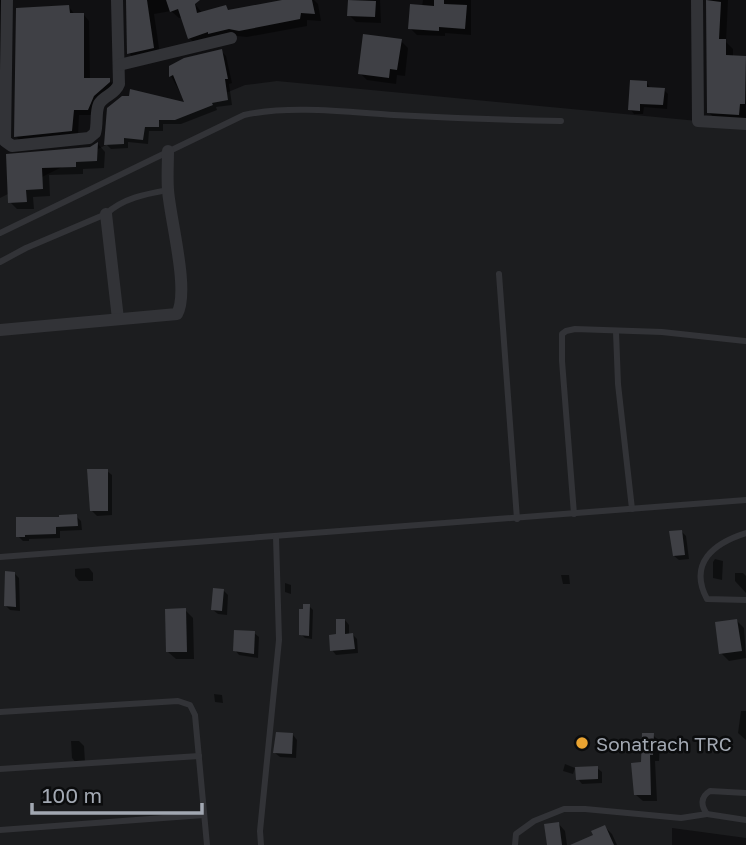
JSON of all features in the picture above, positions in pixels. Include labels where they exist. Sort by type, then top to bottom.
[{"type":"street","points":[[7,0],[5,141],[10,146],[93,136],[97,130],[99,105],[118,88],[117,0]]},
{"type":"street","points":[[697,0],[698,121],[746,124]]},
{"type":"street","points":[[119,65],[231,38]]},
{"type":"street","points":[[0,331],[177,314],[180,309],[181,285],[168,190],[168,152]]},
{"type":"street","points":[[106,214],[118,319]]},
{"type":"lane","points":[[0,233],[244,115],[261,111],[338,111],[471,120],[561,121]]},
{"type":"lane","points":[[0,262],[106,214],[141,195],[168,190]]},
{"type":"lane","points":[[499,274],[517,519]]},
{"type":"lane","points":[[574,514],[562,334],[575,329],[662,332],[745,341]]},
{"type":"lane","points":[[616,332],[618,384],[632,509]]},
{"type":"lane","points":[[0,557],[746,500]]},
{"type":"lane","points":[[746,533],[728,539],[710,550],[703,562],[701,573],[702,590],[707,599],[746,600]]},
{"type":"lane","points":[[261,845],[260,831],[279,640],[276,537]]},
{"type":"lane","points":[[0,712],[183,702],[192,708],[195,715],[207,845]]},
{"type":"lane","points":[[0,769],[199,756]]},
{"type":"lane","points":[[708,814],[703,808],[704,794],[710,791],[746,793]]},
{"type":"lane","points":[[516,845],[516,834],[534,821],[564,809],[681,818],[708,814],[746,820]]},
{"type":"lane","points":[[0,830],[204,815]]},
{"type":"shaded area","points":[[277,81],[746,124],[746,838],[672,828],[672,845],[0,845],[0,198],[134,131],[245,85]]},
{"type":"building","points":[[126,0],[147,0],[154,48],[127,54]]},
{"type":"building","points":[[166,0],[200,0],[195,4],[197,13],[226,5],[228,10],[282,0],[312,0],[315,14],[301,13],[300,19],[239,31],[229,29],[208,32],[188,39],[178,9],[170,12]]},
{"type":"building","points":[[348,0],[376,1],[375,17],[347,16]]},
{"type":"building","points":[[434,0],[444,0],[444,4],[467,5],[465,29],[408,29],[410,4],[434,6]]},
{"type":"building","points":[[706,0],[721,2],[719,39],[726,39],[726,55],[746,56],[745,104],[740,104],[739,115],[707,113]]},
{"type":"building","points":[[69,5],[70,13],[84,13],[84,78],[110,78],[110,82],[94,96],[88,110],[74,110],[72,131],[14,137],[16,8]]},
{"type":"building","points":[[363,34],[402,39],[397,70],[390,69],[389,78],[358,74]]},
{"type":"building","points":[[222,49],[228,79],[225,79],[228,100],[212,103],[213,105],[175,120],[159,120],[159,127],[145,127],[143,140],[124,138],[124,144],[104,145],[107,108],[122,96],[129,96],[130,89],[184,102],[173,75],[169,77],[169,66],[184,58]]},
{"type":"building","points":[[630,80],[647,81],[647,87],[665,88],[663,105],[640,104],[640,111],[628,110]]},
{"type":"building","points":[[98,142],[97,161],[76,162],[76,167],[42,168],[43,189],[26,190],[27,202],[8,203],[6,154],[90,147]]},
{"type":"building","points":[[87,469],[108,469],[108,511],[90,511]]},
{"type":"building","points":[[77,514],[78,526],[56,527],[56,534],[16,537],[16,517],[59,517]]},
{"type":"building","points":[[682,530],[685,555],[673,556],[669,531]]},
{"type":"building","points":[[5,571],[15,572],[16,607],[4,606]]},
{"type":"building","points":[[213,588],[224,589],[222,611],[211,610]]},
{"type":"building","points":[[303,604],[310,604],[309,636],[299,635],[299,609],[303,609]]},
{"type":"building","points":[[186,608],[187,652],[166,652],[165,609]]},
{"type":"building","points":[[336,619],[345,619],[345,634],[353,633],[355,649],[330,651],[329,635],[336,634]]},
{"type":"building","points":[[737,619],[742,651],[719,654],[715,622]]},
{"type":"building","points":[[234,630],[255,631],[254,654],[233,651]]},
{"type":"building","points":[[276,732],[293,733],[292,754],[273,753]]},
{"type":"building","points":[[642,733],[654,733],[653,755],[650,755],[651,795],[634,795],[631,763],[641,762]]},
{"type":"building","points":[[598,766],[598,779],[576,780],[575,767]]},
{"type":"building","points":[[559,822],[562,845],[547,845],[544,824]]},
{"type":"building","points":[[605,825],[614,845],[570,845],[593,835],[591,831]]},
{"type":"place","name":"Sonatrach TRC","points":[[582,743]]}]
